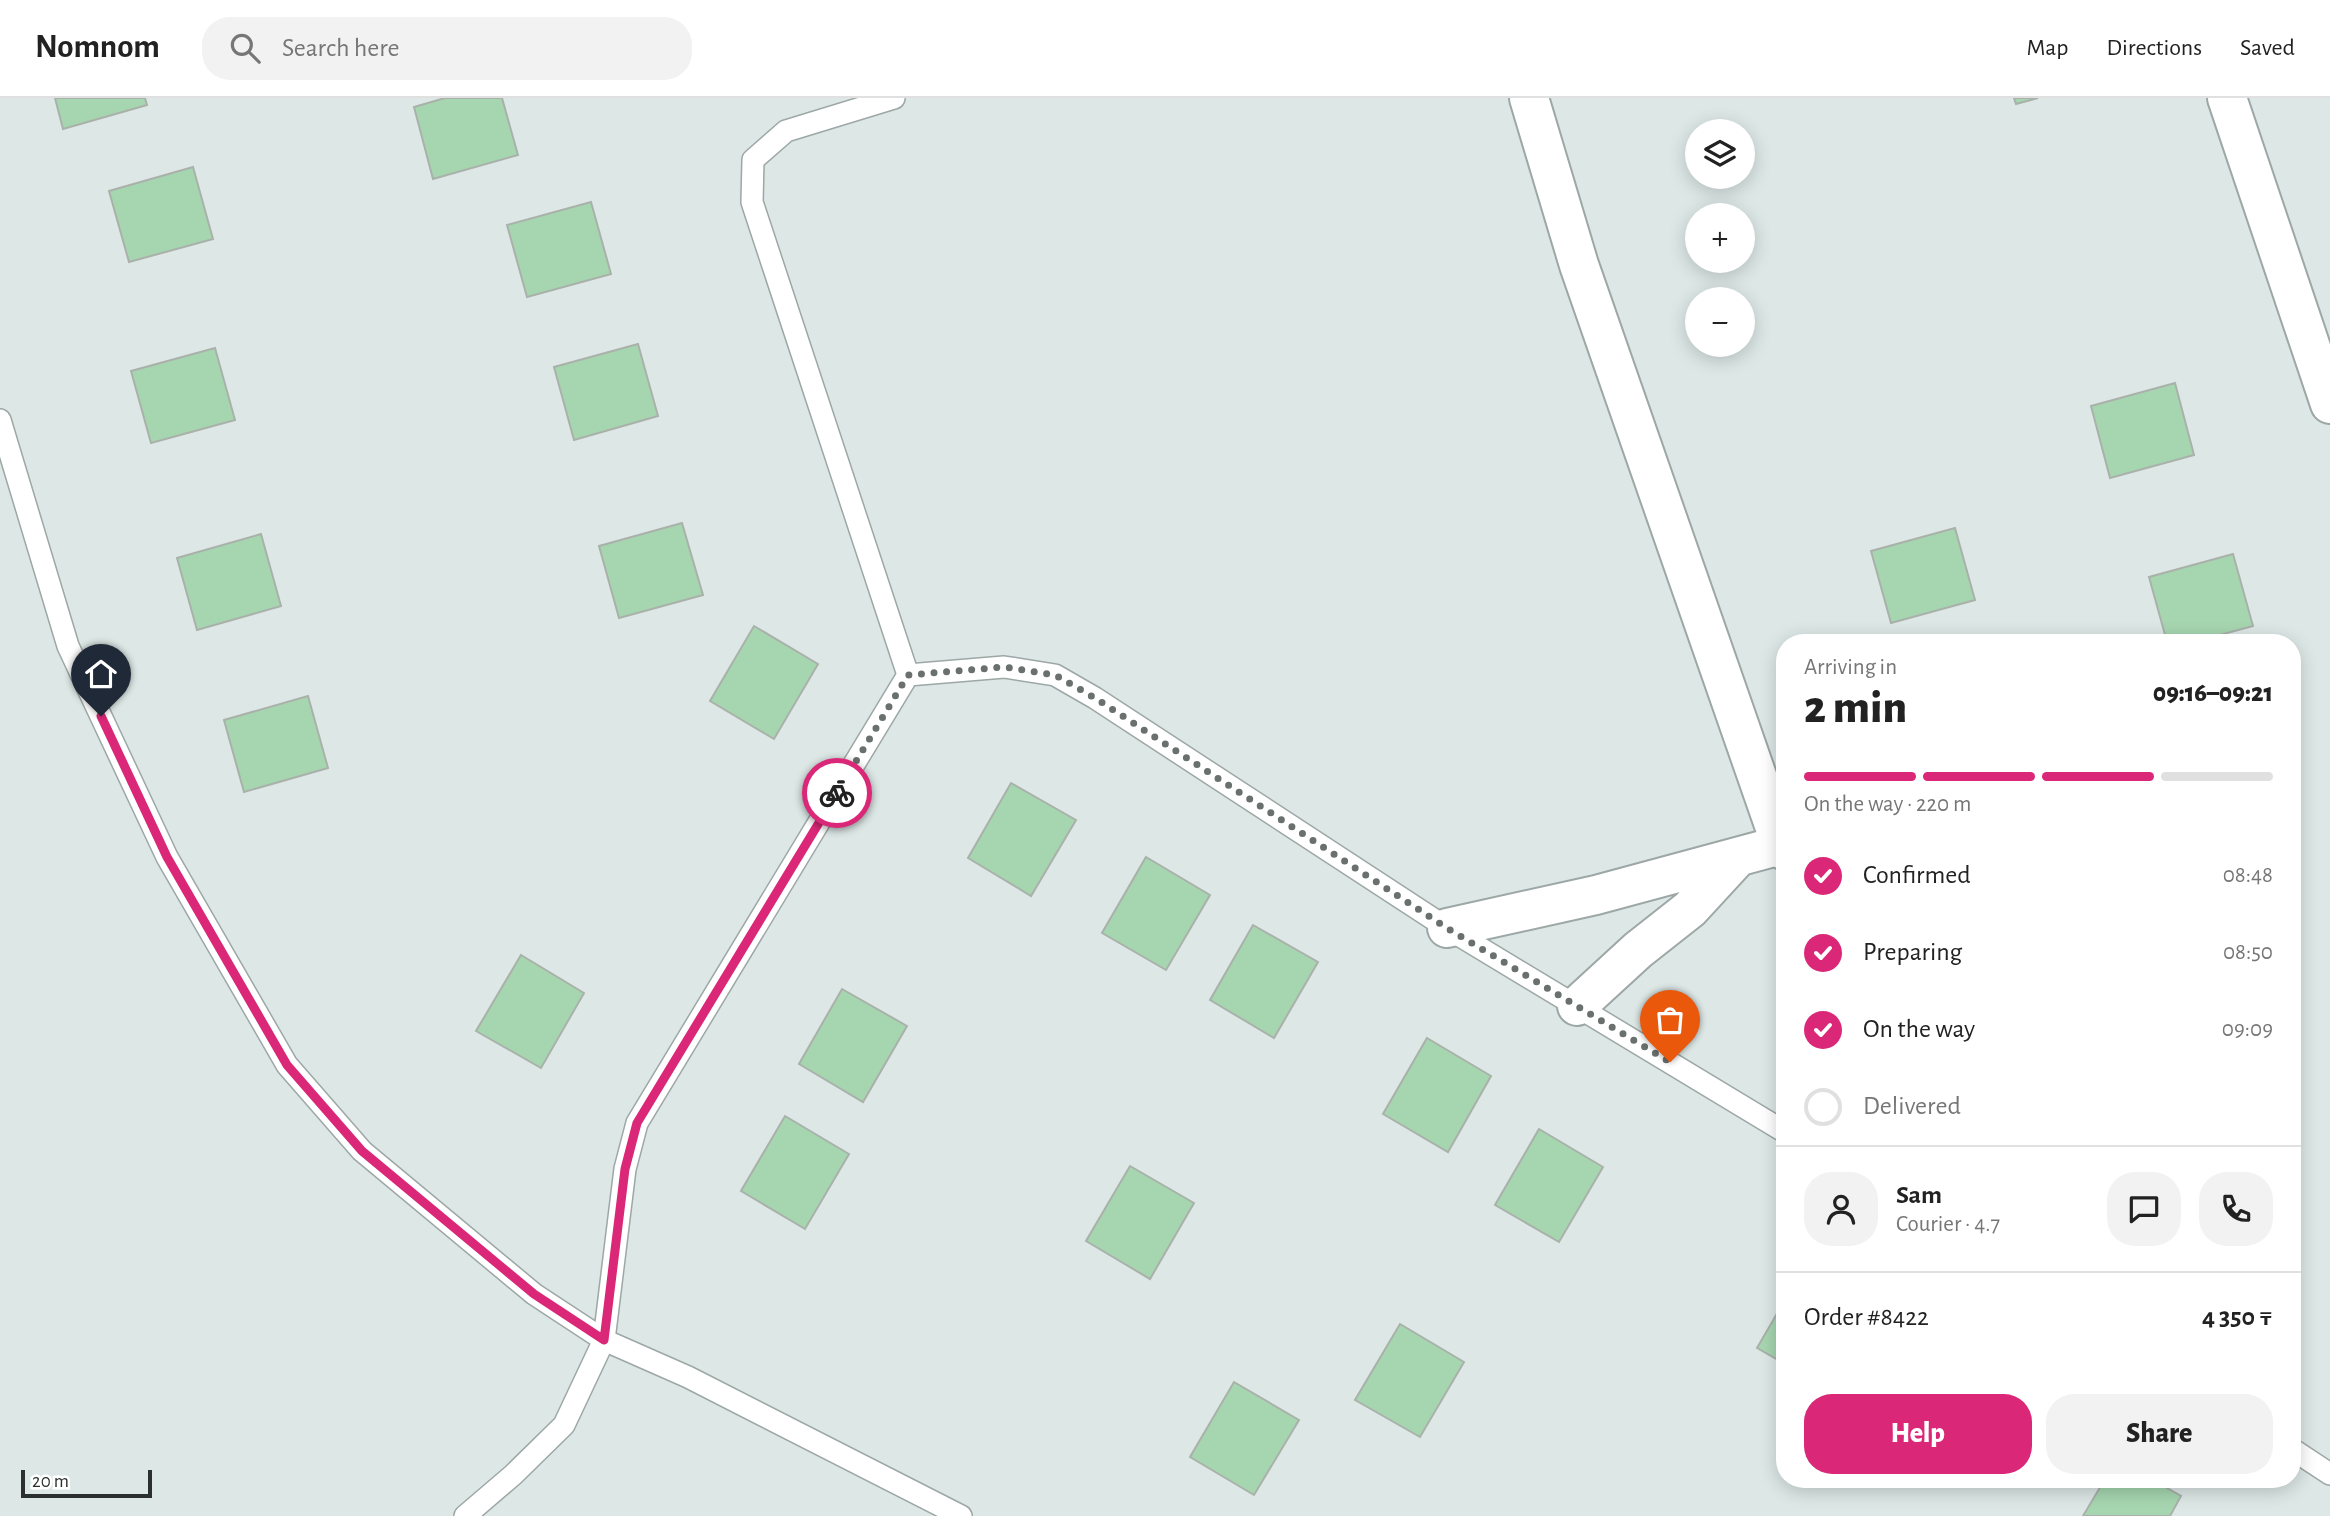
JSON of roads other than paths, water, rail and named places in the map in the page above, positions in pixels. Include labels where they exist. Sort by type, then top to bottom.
[{"type":"street","points":[[1529,98],[1578,265],[1776,828]]},
{"type":"street","points":[[2227,98],[2330,404]]},
{"type":"street","points":[[1447,928],[1596,895],[1776,850]]},
{"type":"street","points":[[1577,1006],[1638,950],[1690,909],[1737,858]]},
{"type":"lane","points":[[465,1516],[513,1475],[564,1425],[604,1340],[625,1169],[637,1123],[908,675],[752,202],[753,160],[786,131],[894,98]]},
{"type":"lane","points":[[0,420],[68,646],[167,857],[287,1065],[362,1151],[534,1294],[604,1340],[688,1377],[961,1516]]},
{"type":"lane","points":[[908,675],[1004,667],[1055,675],[1095,698],[1447,928],[1776,1127]]},
{"type":"lane","points":[[2301,1455],[2330,1474]]}]
